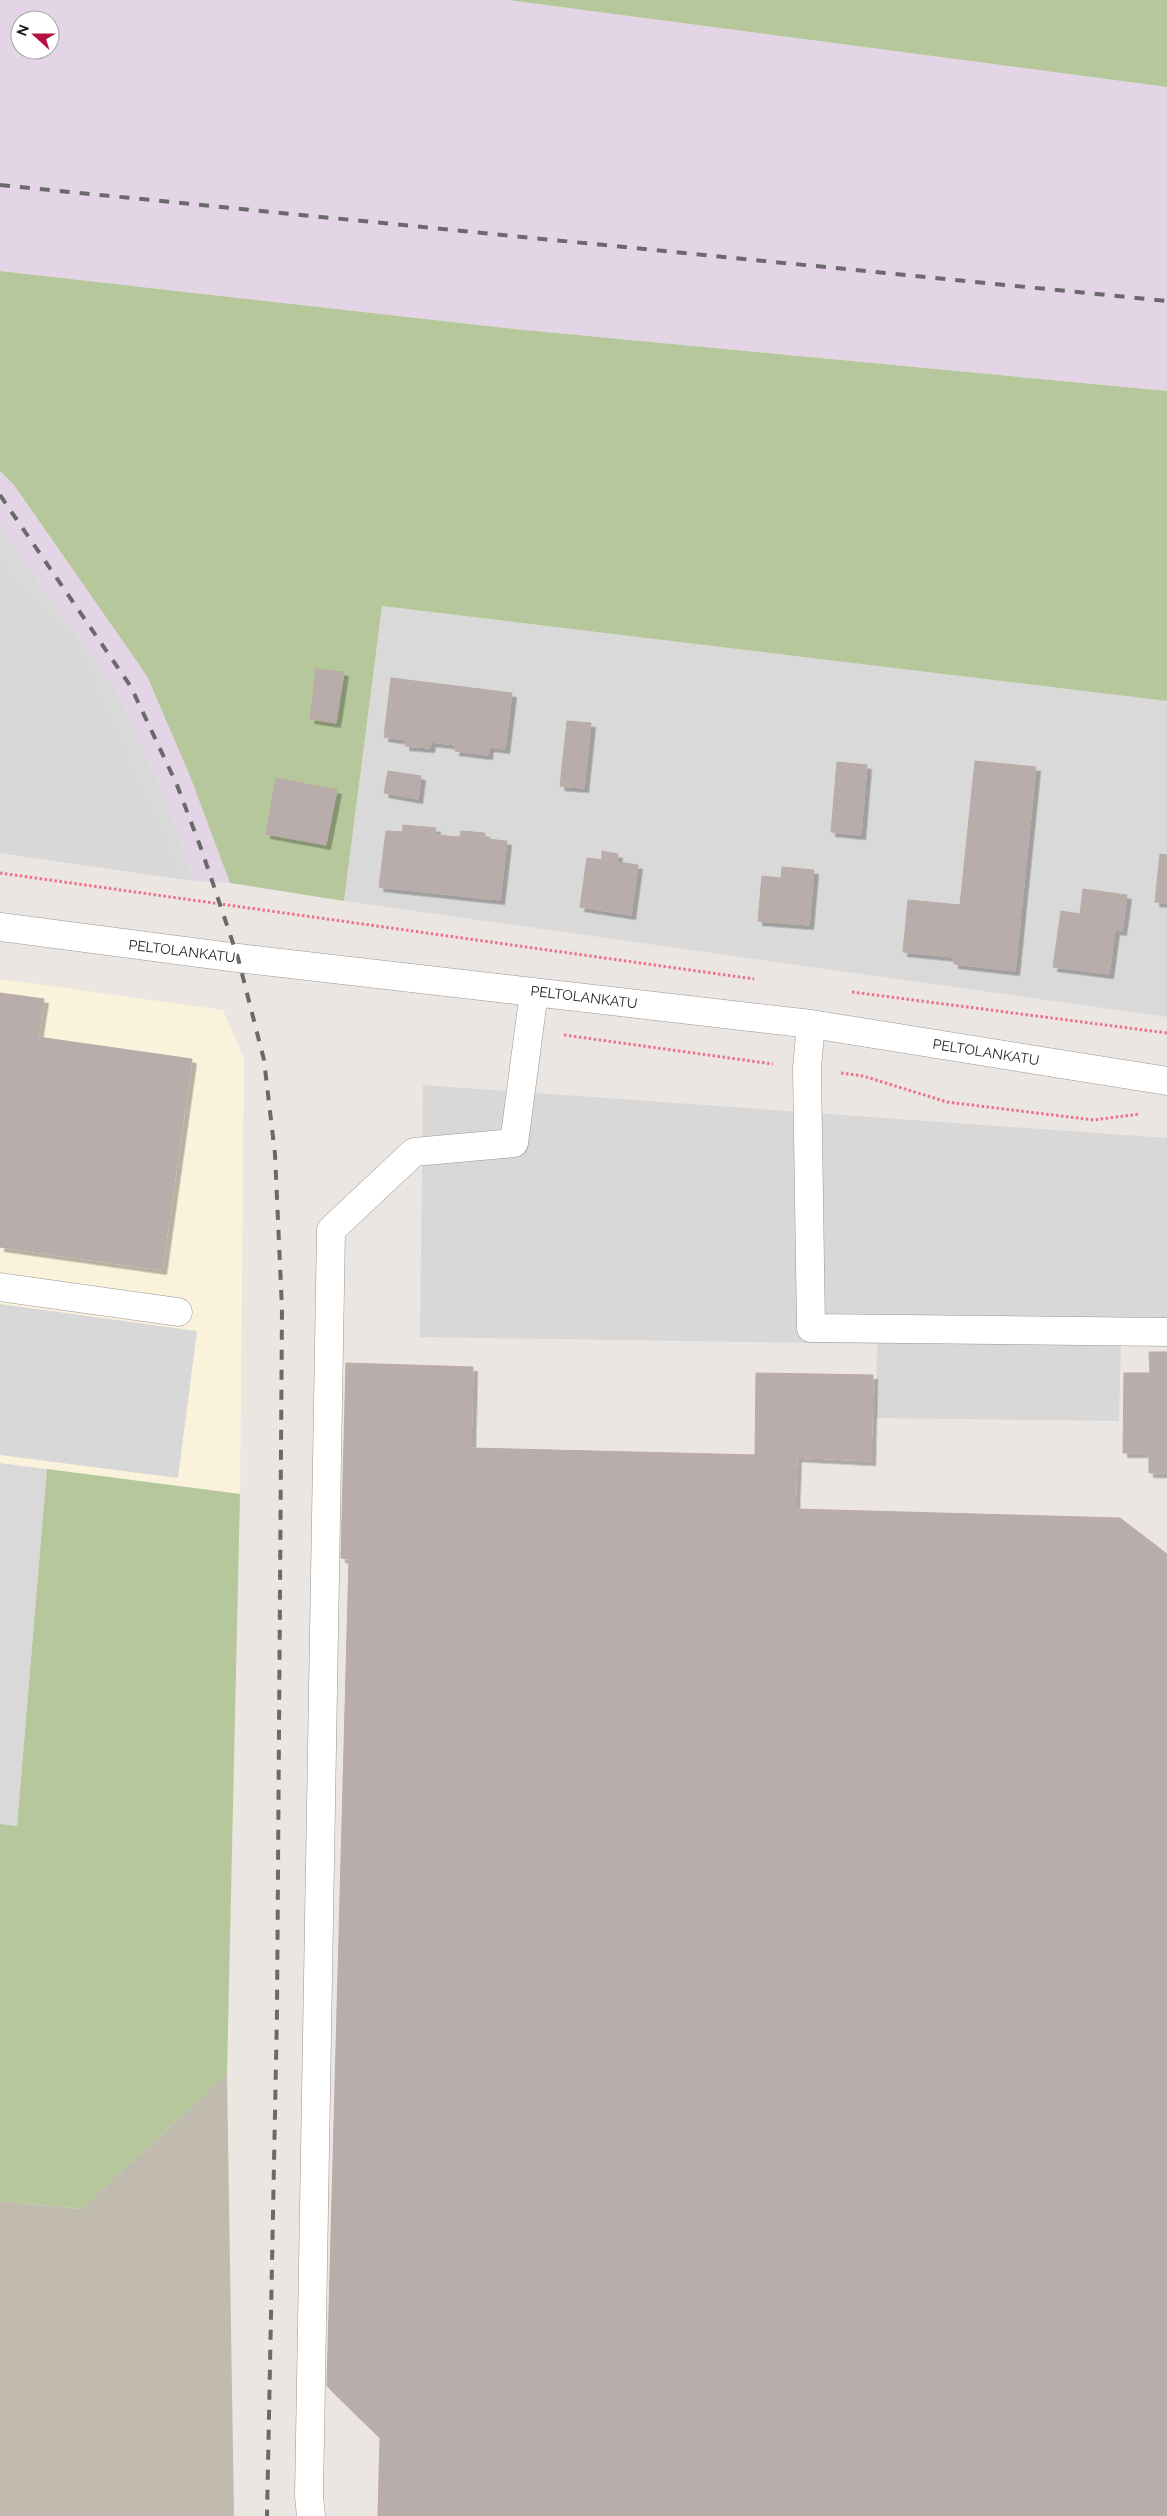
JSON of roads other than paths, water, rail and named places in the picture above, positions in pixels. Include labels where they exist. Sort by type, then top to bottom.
[{"type":"street","name":"PELTOLANKATU","points":[[0,927],[238,958],[812,1024],[1167,1081]]},
{"type":"street","points":[[311,2516],[309,2496],[331,1230],[414,1152],[514,1143],[534,992]]},
{"type":"street","points":[[812,1024],[807,1068],[811,1328],[1167,1332]]},
{"type":"street","points":[[0,1287],[178,1312]]},
{"type":"railway","points":[[0,185],[1167,301]]},
{"type":"railway","points":[[0,495],[131,687],[177,785],[202,851],[238,958],[264,1060],[275,1154],[282,1309],[277,2012],[267,2516]]}]
